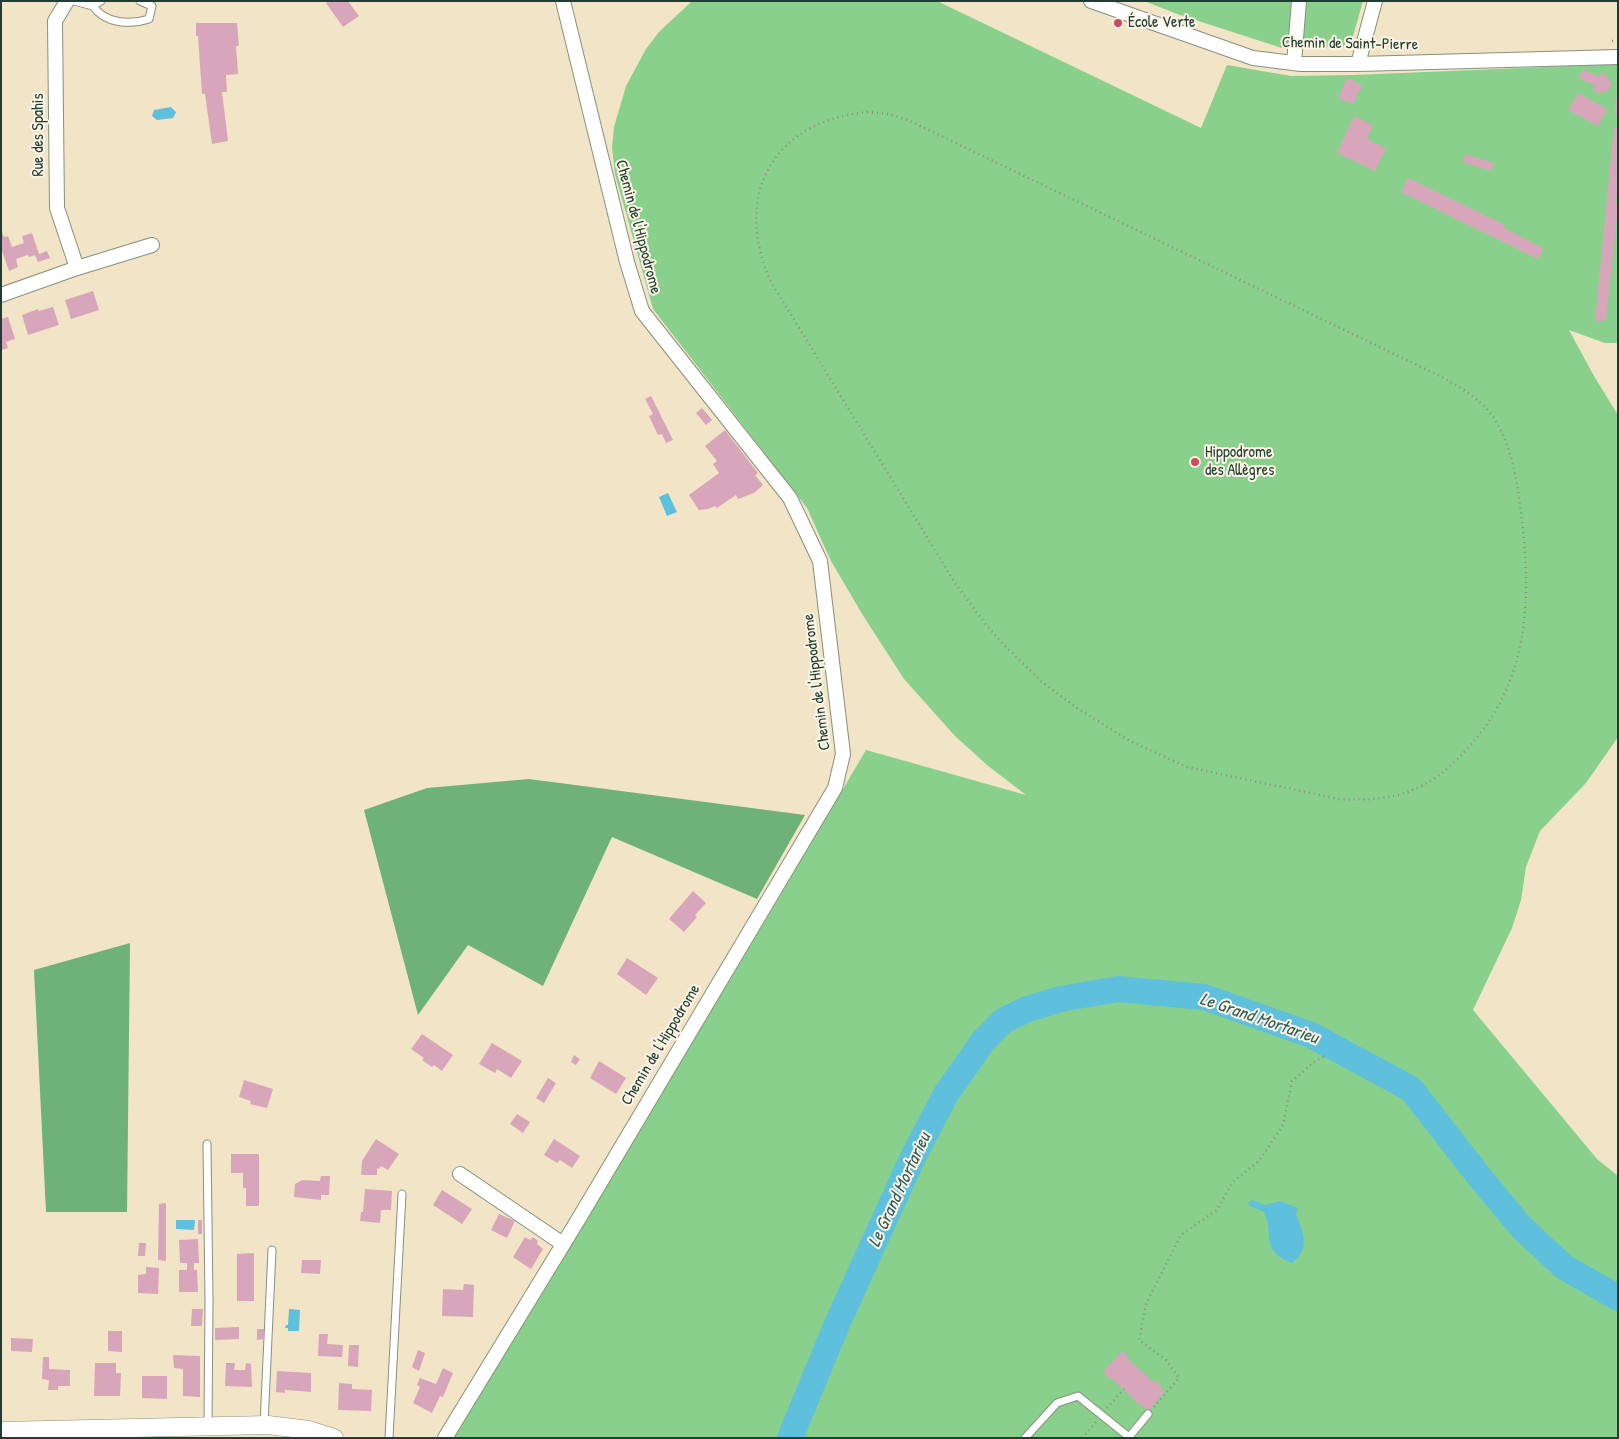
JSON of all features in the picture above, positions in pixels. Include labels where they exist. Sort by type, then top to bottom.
[{"type":"street","name":"Rue des Spahis","points":[[67,1],[56,21],[57,208],[77,268]]},
{"type":"street","name":"Chemin de l'Hippodrome","points":[[445,1438],[835,788],[843,754],[820,561],[790,498],[642,311],[625,252],[563,1]]},
{"type":"street","name":"Chemin de Saint-Pierre","points":[[1091,1],[1253,58],[1294,63],[1358,64],[1618,57]]},
{"type":"street","points":[[1294,63],[1299,1]]},
{"type":"street","points":[[1358,64],[1375,1]]},
{"type":"street","points":[[1,295],[77,268],[152,245]]},
{"type":"street","points":[[460,1174],[563,1244]]},
{"type":"street","points":[[1,1431],[264,1426],[309,1430],[334,1438]]},
{"type":"lane","points":[[74,1],[93,6],[99,14],[109,19],[135,24],[149,19],[152,6],[140,1]]},
{"type":"lane","points":[[93,6],[101,1]]},
{"type":"lane","points":[[207,1144],[208,1426]]},
{"type":"lane","points":[[389,1438],[402,1194]]},
{"type":"lane","points":[[264,1426],[272,1250]]},
{"type":"lane","points":[[1025,1438],[1057,1403],[1078,1396],[1128,1437],[1148,1414]]},
{"type":"path","points":[[867,112],[888,114],[926,129],[1424,369],[1468,393],[1485,408],[1496,423],[1506,443],[1519,496],[1525,543],[1526,608],[1520,653],[1505,696],[1481,735],[1452,765],[1437,778],[1420,788],[1384,798],[1364,800],[1339,799],[1187,767],[1130,741],[1077,708],[1042,681],[1004,645],[987,626],[955,583],[772,282],[759,251],[756,235],[756,205],[760,188],[770,165],[785,147],[804,132],[846,115],[867,112]]},
{"type":"path","points":[[1148,1414],[1179,1378],[1166,1360],[1139,1340],[1146,1304],[1164,1266],[1181,1235],[1218,1210],[1232,1183],[1259,1161],[1284,1125],[1292,1081],[1315,1061],[1325,1056]]},
{"type":"green space","points":[[692,1],[937,1],[1201,128],[1227,65],[1291,76],[1618,64],[1618,343],[1605,343],[1569,330],[1618,415],[1618,737],[1586,783],[1540,831],[1526,867],[1521,900],[1512,928],[1473,1010],[1597,1159],[1618,1176],[1618,1438],[454,1438],[866,750],[1026,795],[987,765],[955,736],[904,679],[831,561],[807,508],[653,309],[615,174],[612,148],[614,127],[626,86],[646,49],[659,32]]},
{"type":"green space","points":[[1144,1],[1363,1],[1350,47],[1282,48],[1180,15]]},
{"type":"green space","points":[[529,779],[805,815],[757,899],[612,837],[543,986],[468,945],[418,1015],[364,810],[427,788]]},
{"type":"green space","points":[[130,943],[127,1212],[46,1212],[34,970]]},
{"type":"water","points":[[171,107],[176,112],[173,118],[157,120],[152,116],[154,110]]},
{"type":"water","points":[[668,493],[677,512],[667,516],[659,497]]},
{"type":"water","points":[[1252,1200],[1265,1205],[1280,1201],[1298,1208],[1296,1214],[1304,1240],[1302,1252],[1292,1263],[1281,1258],[1271,1247],[1264,1212],[1248,1205]]},
{"type":"water","points":[[176,1220],[195,1220],[194,1230],[176,1229]]},
{"type":"water","points":[[289,1309],[300,1310],[299,1331],[288,1331],[288,1328],[285,1328],[288,1325]]},
{"type":"building","points":[[329,1],[348,1],[359,16],[343,27],[326,3]]},
{"type":"building","points":[[196,23],[237,23],[239,46],[236,46],[238,74],[226,75],[227,92],[222,92],[228,141],[212,144],[205,94],[202,94]]},
{"type":"building","points":[[1583,69],[1599,77],[1601,73],[1609,77],[1608,80],[1612,82],[1607,93],[1603,91],[1601,94],[1592,90],[1595,86],[1579,78]]},
{"type":"building","points":[[1347,78],[1362,85],[1353,104],[1338,98]]},
{"type":"building","points":[[1578,93],[1607,109],[1598,126],[1568,110]]},
{"type":"building","points":[[1616,97],[1618,98],[1618,116],[1615,116]]},
{"type":"building","points":[[1354,116],[1373,125],[1367,139],[1386,148],[1375,171],[1337,153]]},
{"type":"building","points":[[1614,127],[1618,127],[1616,203],[1618,203],[1618,208],[1606,320],[1595,321]]},
{"type":"building","points":[[1465,154],[1494,163],[1491,171],[1463,162]]},
{"type":"building","points":[[1408,178],[1505,225],[1504,228],[1543,248],[1538,259],[1401,192]]},
{"type":"building","points":[[1,230],[4,237],[8,236],[12,247],[24,243],[22,236],[32,233],[39,254],[47,251],[50,258],[38,262],[35,255],[29,257],[28,255],[16,259],[18,267],[9,271],[1,248]]},
{"type":"building","points":[[93,291],[99,310],[71,319],[65,300]]},
{"type":"building","points":[[53,307],[59,325],[28,335],[22,315],[38,309],[39,311]]},
{"type":"building","points":[[8,317],[15,339],[6,342],[8,348],[1,350],[1,319]]},
{"type":"building","points":[[651,396],[673,440],[666,443],[662,434],[658,435],[649,416],[653,414],[645,399]]},
{"type":"building","points":[[702,408],[712,420],[706,425],[696,413]]},
{"type":"building","points":[[725,430],[758,473],[755,475],[763,485],[754,493],[738,499],[736,495],[717,508],[715,506],[699,510],[689,495],[719,473],[713,464],[717,461],[705,446]]},
{"type":"building","points":[[693,891],[706,903],[695,915],[697,917],[684,932],[669,919]]},
{"type":"building","points":[[627,958],[658,978],[646,995],[617,974]]},
{"type":"building","points":[[422,1034],[453,1055],[442,1071],[422,1060],[424,1058],[411,1049]]},
{"type":"building","points":[[492,1043],[522,1061],[511,1078],[497,1069],[495,1073],[479,1064]]},
{"type":"building","points":[[574,1055],[580,1059],[576,1065],[571,1062]]},
{"type":"building","points":[[599,1061],[626,1078],[616,1094],[590,1078]]},
{"type":"building","points":[[548,1078],[556,1083],[544,1103],[536,1098]]},
{"type":"building","points":[[244,1080],[273,1089],[267,1108],[250,1104],[251,1101],[239,1097]]},
{"type":"building","points":[[517,1114],[530,1122],[523,1133],[510,1124]]},
{"type":"building","points":[[376,1139],[399,1154],[388,1170],[381,1166],[379,1169],[377,1168],[377,1175],[361,1175],[362,1161]]},
{"type":"building","points":[[554,1139],[580,1156],[572,1168],[560,1160],[557,1163],[544,1155]]},
{"type":"building","points":[[231,1154],[259,1154],[259,1206],[246,1206],[246,1188],[243,1188],[243,1173],[231,1173]]},
{"type":"building","points":[[321,1176],[330,1176],[329,1195],[321,1195],[321,1200],[294,1197],[295,1184],[302,1180],[320,1181]]},
{"type":"building","points":[[365,1189],[392,1191],[391,1210],[381,1210],[380,1223],[360,1221],[361,1212],[363,1212]]},
{"type":"building","points":[[442,1190],[472,1209],[462,1224],[433,1205]]},
{"type":"building","points":[[166,1203],[166,1261],[158,1260],[159,1204]]},
{"type":"building","points":[[499,1214],[515,1221],[507,1238],[491,1230]]},
{"type":"building","points":[[198,1220],[202,1220],[202,1234],[198,1234]]},
{"type":"building","points":[[525,1237],[530,1240],[533,1237],[543,1249],[531,1269],[513,1257]]},
{"type":"building","points":[[198,1239],[199,1263],[194,1263],[194,1270],[197,1270],[198,1292],[179,1292],[179,1270],[187,1270],[187,1263],[180,1263],[179,1240]]},
{"type":"building","points":[[139,1243],[146,1243],[145,1256],[138,1256]]},
{"type":"building","points":[[254,1253],[254,1301],[237,1301],[237,1254]]},
{"type":"building","points":[[302,1260],[321,1260],[320,1274],[301,1273]]},
{"type":"building","points":[[146,1267],[159,1268],[158,1294],[138,1293],[138,1275],[146,1274]]},
{"type":"building","points":[[464,1284],[474,1285],[473,1317],[442,1316],[443,1289],[463,1290]]},
{"type":"building","points":[[192,1309],[203,1309],[202,1326],[191,1326]]},
{"type":"building","points":[[239,1327],[239,1339],[215,1340],[215,1328]]},
{"type":"building","points":[[257,1329],[264,1329],[263,1339],[257,1340]]},
{"type":"building","points":[[108,1331],[122,1331],[122,1352],[108,1351]]},
{"type":"building","points":[[319,1334],[328,1334],[327,1344],[343,1345],[342,1357],[318,1356]]},
{"type":"building","points":[[11,1338],[33,1339],[32,1352],[11,1351]]},
{"type":"building","points":[[349,1345],[359,1345],[358,1367],[348,1366]]},
{"type":"building","points":[[418,1350],[425,1353],[419,1371],[412,1367]]},
{"type":"building","points":[[1122,1351],[1128,1356],[1127,1358],[1154,1383],[1156,1381],[1165,1391],[1149,1411],[1103,1372]]},
{"type":"building","points":[[173,1355],[200,1356],[200,1397],[183,1396],[183,1369],[174,1368]]},
{"type":"building","points":[[43,1357],[49,1357],[49,1369],[70,1370],[70,1386],[58,1386],[58,1390],[48,1390],[49,1380],[42,1379]]},
{"type":"building","points":[[95,1363],[116,1363],[116,1373],[121,1373],[120,1396],[94,1396]]},
{"type":"building","points":[[226,1363],[235,1363],[234,1370],[245,1370],[246,1363],[251,1364],[252,1387],[225,1386]]},
{"type":"building","points":[[443,1368],[453,1373],[443,1397],[440,1396],[432,1413],[413,1403],[420,1387],[417,1385],[420,1378],[436,1384]]},
{"type":"building","points":[[277,1371],[311,1373],[311,1392],[285,1390],[285,1393],[276,1392]]},
{"type":"building","points":[[142,1376],[167,1376],[167,1399],[142,1398]]},
{"type":"building","points":[[339,1383],[352,1384],[352,1389],[372,1390],[371,1411],[338,1410]]},
{"type":"waterway","name":"Le Grand Mortarieu","points":[[790,1438],[837,1324],[912,1159],[946,1094],[984,1040],[1003,1021],[1025,1010],[1060,999],[1118,989],[1204,997],[1311,1035],[1411,1089],[1522,1228],[1564,1267],[1618,1298]]},
{"type":"place","name":"École Verte","points":[[1118,23]]},
{"type":"place","name":"Hippodrome des Allègres","points":[[1195,462]]}]
